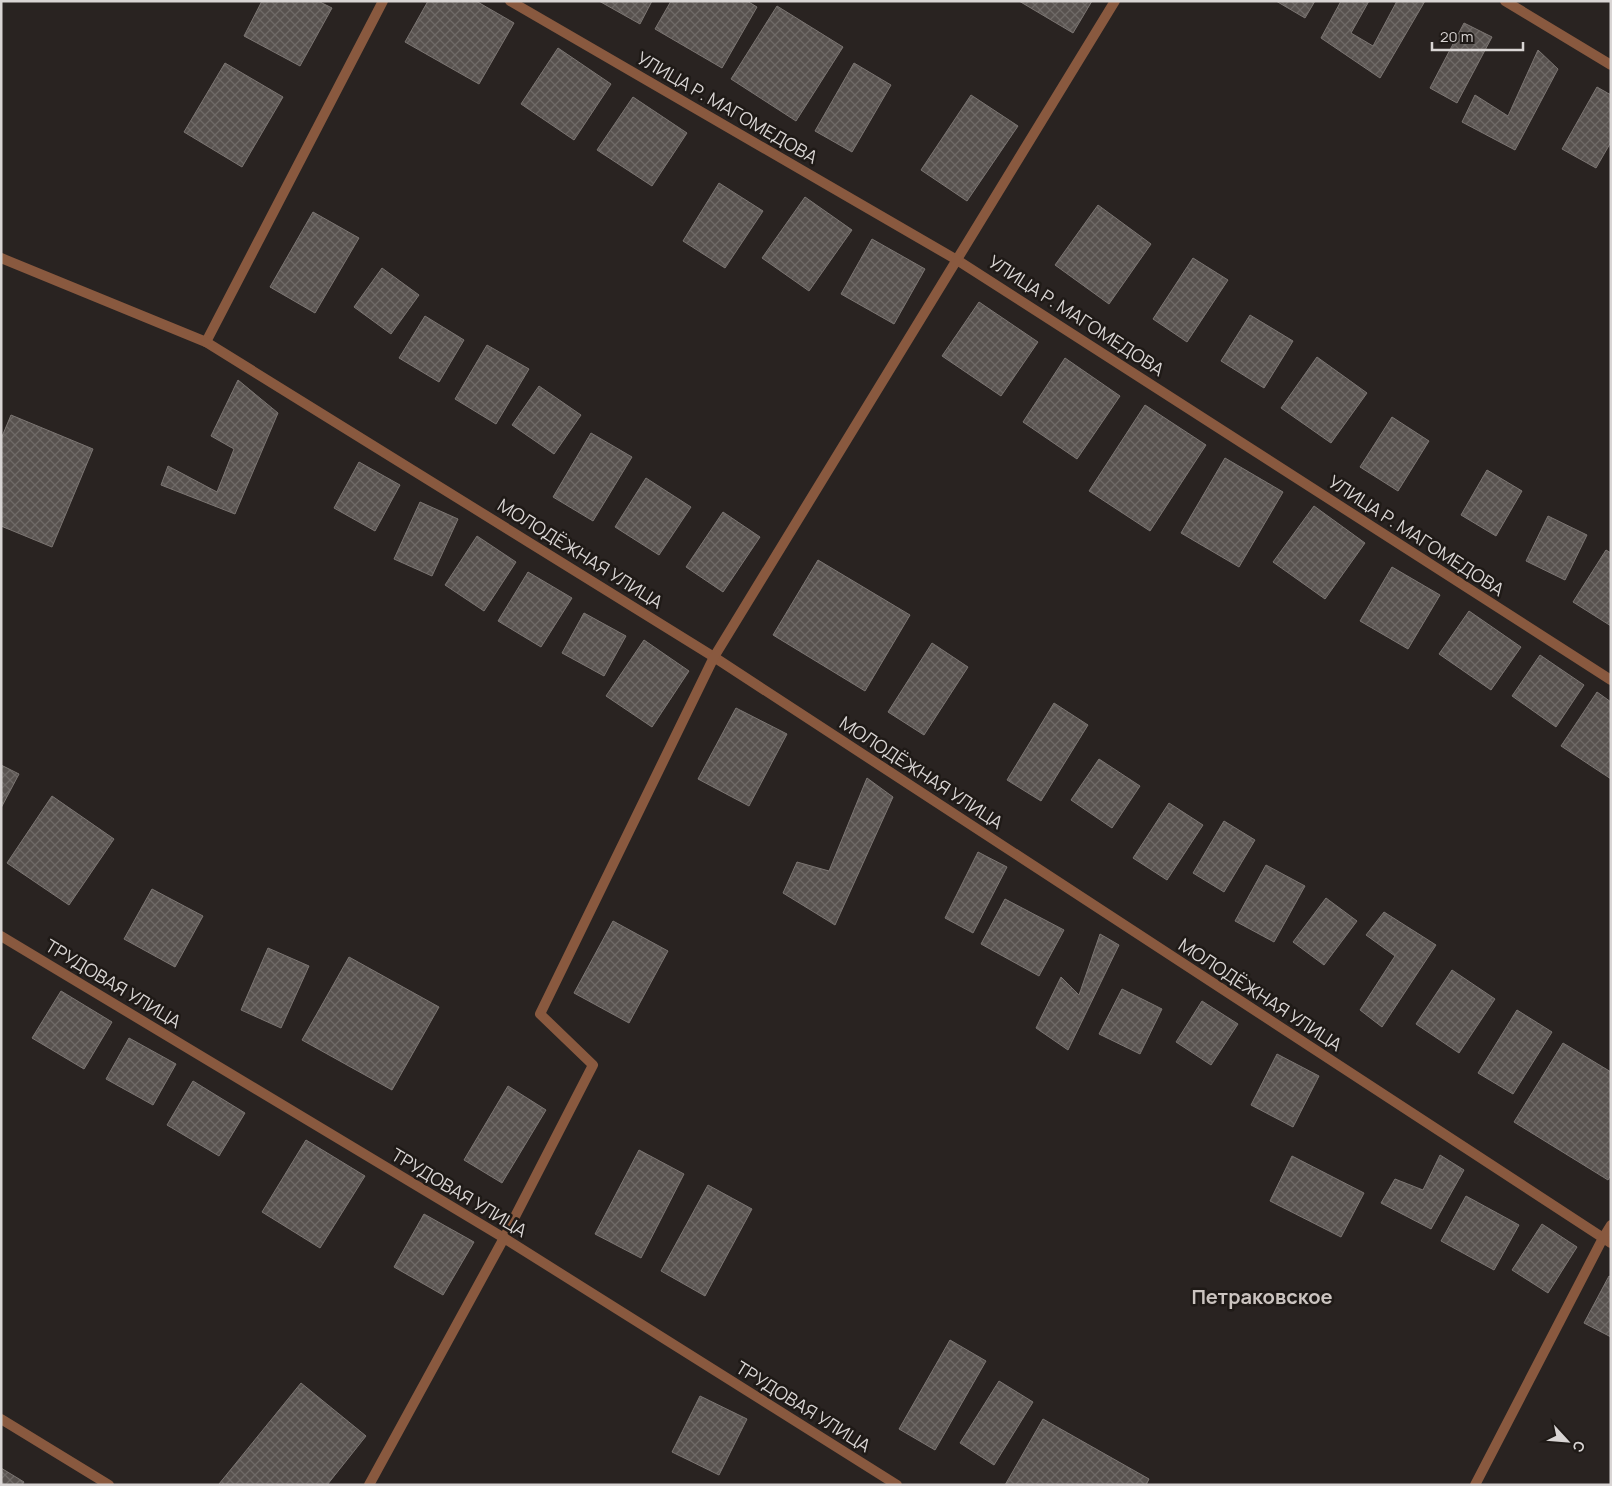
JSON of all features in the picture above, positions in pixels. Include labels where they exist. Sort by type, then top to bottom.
[{"type":"street","points":[[206,342],[383,1]]},
{"type":"street","name":"УЛИЦА Р. МАГОМЕДОВА","points":[[510,1],[957,260],[1611,680]]},
{"type":"street","points":[[369,1485],[504,1238],[593,1065],[540,1014],[714,657],[1115,1]]},
{"type":"street","points":[[1505,1],[1611,66]]},
{"type":"street","name":"МОЛОДЁЖНАЯ УЛИЦА","points":[[1,258],[206,342],[714,657],[1607,1241]]},
{"type":"street","name":"ТРУДОВАЯ УЛИЦА","points":[[1,936],[504,1238],[897,1485]]},
{"type":"street","points":[[1475,1485],[1607,1241],[1611,1225]]},
{"type":"street","points":[[1,1419],[109,1485]]},
{"type":"building","points":[[262,1],[318,1],[332,8],[300,66],[244,36]]},
{"type":"building","points":[[428,1],[476,1],[514,23],[479,84],[405,42]]},
{"type":"building","points":[[599,1],[652,1],[640,24]]},
{"type":"building","points":[[671,1],[747,1],[757,7],[722,68],[655,29]]},
{"type":"building","points":[[1019,1],[1092,1],[1073,33]]},
{"type":"building","points":[[1276,1],[1315,1],[1305,18]]},
{"type":"building","points":[[1341,1],[1369,1],[1351,33],[1373,46],[1397,1],[1425,1],[1380,78],[1321,38]]},
{"type":"building","points":[[777,6],[843,47],[796,121],[731,79]]},
{"type":"building","points":[[1464,23],[1492,37],[1457,103],[1430,88]]},
{"type":"building","points":[[558,48],[611,84],[574,140],[521,104]]},
{"type":"building","points":[[1538,50],[1558,69],[1515,150],[1462,122],[1475,95],[1508,116]]},
{"type":"building","points":[[225,63],[283,97],[242,167],[184,132]]},
{"type":"building","points":[[854,63],[891,85],[852,152],[815,131]]},
{"type":"building","points":[[1597,87],[1611,95],[1611,142],[1596,168],[1562,149]]},
{"type":"building","points":[[971,95],[1018,126],[967,201],[921,170]]},
{"type":"building","points":[[633,97],[687,133],[652,186],[597,150]]},
{"type":"building","points":[[719,183],[763,211],[725,268],[683,241]]},
{"type":"building","points":[[805,197],[852,230],[809,291],[762,258]]},
{"type":"building","points":[[1098,205],[1151,244],[1109,304],[1055,265]]},
{"type":"building","points":[[313,212],[359,238],[315,313],[270,287]]},
{"type":"building","points":[[872,239],[925,269],[894,324],[841,294]]},
{"type":"building","points":[[1193,258],[1228,280],[1187,342],[1153,319]]},
{"type":"building","points":[[382,268],[419,295],[391,334],[354,307]]},
{"type":"building","points":[[979,302],[1038,342],[1001,396],[942,356]]},
{"type":"building","points":[[1250,315],[1293,341],[1264,388],[1221,361]]},
{"type":"building","points":[[425,316],[464,340],[439,382],[399,358]]},
{"type":"building","points":[[487,345],[529,369],[496,424],[455,399]]},
{"type":"building","points":[[1317,357],[1367,393],[1331,443],[1281,408]]},
{"type":"building","points":[[1065,358],[1120,396],[1077,459],[1023,422]]},
{"type":"building","points":[[238,380],[278,413],[235,514],[161,485],[168,466],[217,492],[234,449],[211,436]]},
{"type":"building","points":[[539,386],[581,415],[554,454],[512,425]]},
{"type":"building","points":[[1145,405],[1206,445],[1150,531],[1089,491]]},
{"type":"building","points":[[11,415],[93,449],[52,547],[1,526],[1,439]]},
{"type":"building","points":[[1392,417],[1429,441],[1398,491],[1360,467]]},
{"type":"building","points":[[591,433],[632,457],[593,521],[553,497]]},
{"type":"building","points":[[1225,458],[1283,492],[1239,567],[1181,533]]},
{"type":"building","points":[[359,462],[400,485],[375,531],[334,508]]},
{"type":"building","points":[[1487,470],[1522,491],[1496,536],[1461,515]]},
{"type":"building","points":[[646,478],[691,507],[659,555],[615,527]]},
{"type":"building","points":[[420,502],[458,519],[432,576],[394,559]]},
{"type":"building","points":[[1314,506],[1365,543],[1325,599],[1273,562]]},
{"type":"building","points":[[723,512],[760,537],[723,592],[686,567]]},
{"type":"building","points":[[1548,516],[1587,535],[1565,580],[1526,561]]},
{"type":"building","points":[[477,536],[516,562],[484,611],[445,585]]},
{"type":"building","points":[[1606,550],[1611,553],[1611,626],[1573,602]]},
{"type":"building","points":[[818,560],[910,615],[865,691],[773,635]]},
{"type":"building","points":[[1392,567],[1440,595],[1408,649],[1360,621]]},
{"type":"building","points":[[528,572],[572,598],[541,647],[498,621]]},
{"type":"building","points":[[1469,611],[1521,647],[1491,690],[1439,654]]},
{"type":"building","points":[[584,613],[626,636],[604,676],[562,653]]},
{"type":"building","points":[[644,640],[689,671],[652,727],[606,696]]},
{"type":"building","points":[[932,643],[968,667],[924,735],[888,712]]},
{"type":"building","points":[[1540,655],[1584,685],[1556,727],[1512,696]]},
{"type":"building","points":[[1597,692],[1611,702],[1611,779],[1561,746]]},
{"type":"building","points":[[1054,703],[1088,725],[1041,801],[1007,780]]},
{"type":"building","points":[[736,708],[787,734],[749,806],[698,779]]},
{"type":"building","points":[[1099,759],[1140,786],[1112,828],[1071,800]]},
{"type":"building","points":[[1,765],[19,774],[1,808]]},
{"type":"building","points":[[867,778],[893,797],[835,925],[783,893],[797,862],[829,871]]},
{"type":"building","points":[[52,796],[114,839],[69,905],[7,863]]},
{"type":"building","points":[[1169,803],[1203,825],[1167,880],[1133,858]]},
{"type":"building","points":[[1224,821],[1255,840],[1224,892],[1193,873]]},
{"type":"building","points":[[978,852],[1007,867],[973,933],[945,918]]},
{"type":"building","points":[[1266,865],[1305,886],[1274,942],[1235,921]]},
{"type":"building","points":[[152,889],[203,916],[175,967],[124,939]]},
{"type":"building","points":[[1326,898],[1357,921],[1324,965],[1293,942]]},
{"type":"building","points":[[1005,899],[1064,930],[1039,976],[981,944]]},
{"type":"building","points":[[1384,912],[1436,945],[1382,1027],[1360,1010],[1395,956],[1366,935]]},
{"type":"building","points":[[613,921],[668,951],[629,1023],[574,993]]},
{"type":"building","points":[[1100,934],[1119,945],[1068,1050],[1036,1028],[1061,977],[1079,995]]},
{"type":"building","points":[[268,948],[309,966],[281,1028],[241,1010]]},
{"type":"building","points":[[349,957],[439,1007],[392,1090],[302,1040]]},
{"type":"building","points":[[1452,970],[1495,999],[1459,1053],[1416,1024]]},
{"type":"building","points":[[1122,989],[1162,1009],[1140,1054],[1099,1034]]},
{"type":"building","points":[[61,991],[112,1022],[84,1069],[32,1038]]},
{"type":"building","points":[[1202,1001],[1238,1024],[1211,1065],[1176,1042]]},
{"type":"building","points":[[1517,1010],[1552,1032],[1513,1094],[1478,1073]]},
{"type":"building","points":[[129,1038],[176,1064],[153,1105],[106,1079]]},
{"type":"building","points":[[1563,1043],[1611,1072],[1611,1175],[1608,1180],[1514,1122]]},
{"type":"building","points":[[1277,1054],[1319,1076],[1293,1127],[1251,1105]]},
{"type":"building","points":[[193,1081],[245,1113],[219,1156],[167,1125]]},
{"type":"building","points":[[508,1086],[546,1110],[502,1183],[464,1160]]},
{"type":"building","points":[[306,1140],[365,1176],[320,1248],[262,1212]]},
{"type":"building","points":[[639,1150],[684,1174],[641,1258],[595,1234]]},
{"type":"building","points":[[1440,1155],[1464,1170],[1431,1229],[1381,1203],[1395,1179],[1423,1190]]},
{"type":"building","points":[[1292,1156],[1364,1193],[1341,1237],[1270,1201]]},
{"type":"building","points":[[708,1185],[752,1209],[705,1296],[661,1271]]},
{"type":"building","points":[[1466,1196],[1519,1225],[1494,1270],[1441,1241]]},
{"type":"building","points":[[424,1214],[474,1242],[443,1295],[394,1267]]},
{"type":"building","points":[[1542,1224],[1577,1247],[1548,1293],[1512,1270]]},
{"type":"building","points":[[1609,1276],[1611,1277],[1611,1337],[1584,1323]]},
{"type":"building","points":[[950,1340],[986,1361],[935,1450],[899,1429]]},
{"type":"building","points":[[999,1381],[1033,1402],[994,1465],[960,1443]]},
{"type":"building","points":[[301,1383],[366,1436],[327,1485],[220,1485],[219,1484]]},
{"type":"building","points":[[700,1396],[747,1419],[719,1475],[672,1452]]},
{"type":"building","points":[[1043,1419],[1149,1479],[1146,1485],[1005,1485]]},
{"type":"building","points":[[1,1468],[24,1482],[22,1485],[1,1485]]},
{"type":"district","name":"Петраковское","points":[[1262,1297]]}]
